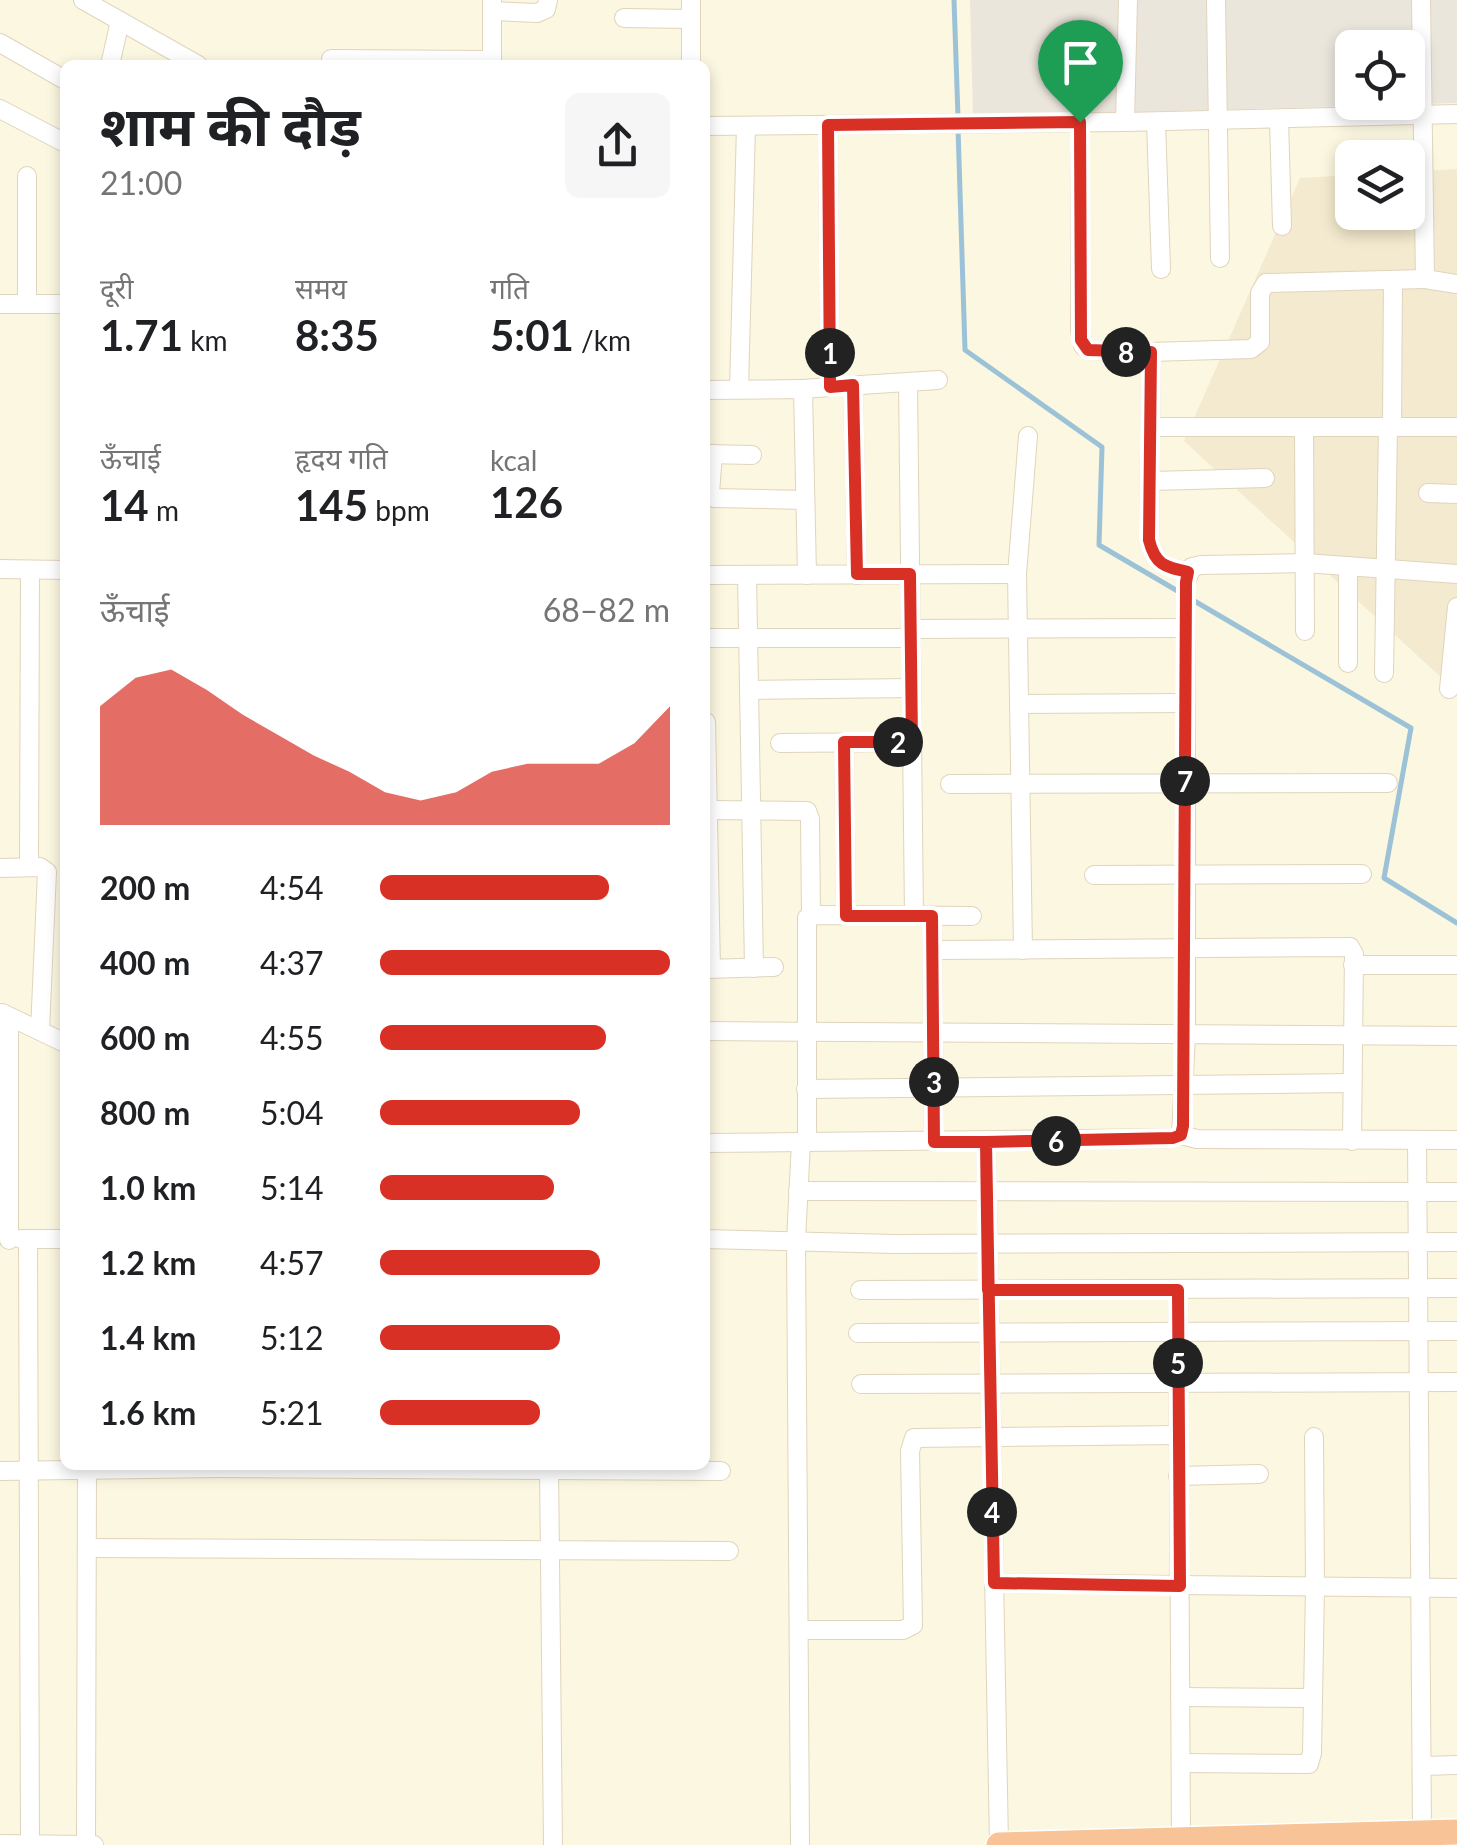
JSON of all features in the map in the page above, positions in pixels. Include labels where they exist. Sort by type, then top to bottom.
[{"type":"highway","points":[[999,1845],[1342,1840],[1457,1832]]},
{"type":"street","points":[[83,0],[189,60]]},
{"type":"street","points":[[492,60],[492,6],[537,12],[546,9],[548,0]]},
{"type":"street","points":[[1125,122],[1128,0]]},
{"type":"street","points":[[1216,0],[1220,258]]},
{"type":"street","points":[[1421,0],[1421,30]]},
{"type":"street","points":[[637,12],[691,9],[691,60]]},
{"type":"street","points":[[111,60],[120,21]]},
{"type":"street","points":[[0,43],[60,77]]},
{"type":"street","points":[[331,59],[385,60]]},
{"type":"street","points":[[0,109],[60,140]]},
{"type":"street","points":[[1425,115],[1457,114]]},
{"type":"street","points":[[710,126],[1335,117]]},
{"type":"street","points":[[1279,119],[1282,226]]},
{"type":"street","points":[[1421,120],[1424,279]]},
{"type":"street","points":[[1080,122],[1083,346],[1097,352],[1258,346],[1262,333],[1260,293],[1262,287],[1272,282],[1424,279],[1457,284]]},
{"type":"street","points":[[1156,122],[1161,269]]},
{"type":"street","points":[[828,125],[830,387]]},
{"type":"street","points":[[739,389],[746,126]]},
{"type":"street","points":[[27,176],[27,304]]},
{"type":"street","points":[[1384,673],[1393,280]]},
{"type":"street","points":[[0,304],[60,304]]},
{"type":"street","points":[[1151,352],[1149,540],[1152,553],[1164,566],[1187,577]]},
{"type":"street","points":[[710,390],[803,389],[938,380]]},
{"type":"street","points":[[908,382],[912,742],[923,916],[934,950],[934,1142]]},
{"type":"street","points":[[853,385],[857,574]]},
{"type":"street","points":[[803,389],[807,575]]},
{"type":"street","points":[[1152,427],[1457,427]]},
{"type":"street","points":[[1304,427],[1305,630]]},
{"type":"street","points":[[1023,950],[1017,574],[1028,436]]},
{"type":"street","points":[[710,454],[752,455]]},
{"type":"street","points":[[1152,480],[1266,478]]},
{"type":"street","points":[[710,492],[714,498],[805,500]]},
{"type":"street","points":[[1428,493],[1457,494]]},
{"type":"street","points":[[1181,1135],[1186,1035],[1186,622],[1187,577],[1192,566],[1305,563],[1457,574]]},
{"type":"street","points":[[1348,566],[1348,662]]},
{"type":"street","points":[[0,569],[60,570]]},
{"type":"street","points":[[28,868],[30,570]]},
{"type":"street","points":[[710,575],[1017,574]]},
{"type":"street","points":[[747,575],[754,968]]},
{"type":"street","points":[[1449,689],[1457,607]]},
{"type":"street","points":[[710,638],[1186,622]]},
{"type":"street","points":[[750,690],[911,688]]},
{"type":"street","points":[[1019,704],[1186,703]]},
{"type":"street","points":[[780,742],[912,742]]},
{"type":"street","points":[[844,742],[846,916]]},
{"type":"street","points":[[950,784],[1388,783]]},
{"type":"street","points":[[710,810],[806,811],[810,819],[811,916],[805,923],[806,1089],[796,1240],[802,1630],[800,1845]]},
{"type":"street","points":[[0,868],[45,869],[47,876],[40,1031]]},
{"type":"street","points":[[1094,876],[1362,874]]},
{"type":"street","points":[[811,916],[972,916]]},
{"type":"street","points":[[934,950],[1350,947],[1352,1141]]},
{"type":"street","points":[[1353,965],[1455,965]]},
{"type":"street","points":[[710,969],[774,967]]},
{"type":"street","points":[[30,1844],[29,1472],[12,1240],[5,1015],[60,1040]]},
{"type":"street","points":[[710,1030],[1457,1036]]},
{"type":"street","points":[[806,1089],[1352,1083]]},
{"type":"street","points":[[710,1142],[986,1142],[1181,1135],[1197,1139],[1457,1140]]},
{"type":"street","points":[[1417,1140],[1422,1833]]},
{"type":"street","points":[[986,1142],[999,1845]]},
{"type":"street","points":[[798,1192],[1457,1192]]},
{"type":"street","points":[[12,1240],[60,1239]]},
{"type":"street","points":[[710,1239],[988,1244],[1457,1242]]},
{"type":"street","points":[[860,1290],[1457,1288]]},
{"type":"street","points":[[1178,1290],[1181,1840]]},
{"type":"street","points":[[858,1333],[1457,1331]]},
{"type":"street","points":[[861,1384],[1457,1382]]},
{"type":"street","points":[[802,1630],[909,1629],[914,1619],[914,1438],[1178,1435]]},
{"type":"street","points":[[1180,1762],[1308,1764],[1312,1753],[1314,1436]]},
{"type":"street","points":[[0,1471],[60,1469]]},
{"type":"street","points":[[86,1844],[87,1470]]},
{"type":"street","points":[[549,1470],[553,1845]]},
{"type":"street","points":[[664,1470],[721,1471]]},
{"type":"street","points":[[1178,1476],[1259,1474]]},
{"type":"street","points":[[87,1548],[729,1550]]},
{"type":"street","points":[[994,1583],[1457,1588]]},
{"type":"street","points":[[1180,1697],[1313,1698]]},
{"type":"street","points":[[1422,1766],[1457,1765]]},
{"type":"street","points":[[0,1844],[97,1845]]},
{"type":"shaded area","points":[[970,0],[1457,0],[1457,103],[1425,104],[1425,30],[1335,30],[1335,107],[973,117]]},
{"type":"shaded area","points":[[1457,169],[1457,692],[1184,441],[1300,178],[1335,176],[1335,230],[1425,230],[1425,171]]},
{"type":"waterway","points":[[954,0],[958,117]]},
{"type":"waterway","points":[[958,128],[965,350],[1102,447],[1099,545],[1181,593]]},
{"type":"waterway","points":[[1191,599],[1411,728],[1384,878],[1457,923]]},
{"type":"route","points":[[1080,122],[828,125],[830,387],[853,385],[857,574],[910,574],[912,742],[844,742],[846,916],[932,916],[934,1142],[986,1142],[990,1436],[994,1583],[1180,1586],[1178,1290],[988,1290],[986,1142],[1173,1138],[1181,1135],[1183,1126],[1188,572],[1155,560],[1149,540],[1151,352],[1097,352],[1088,350],[1081,340],[1080,122]]}]
